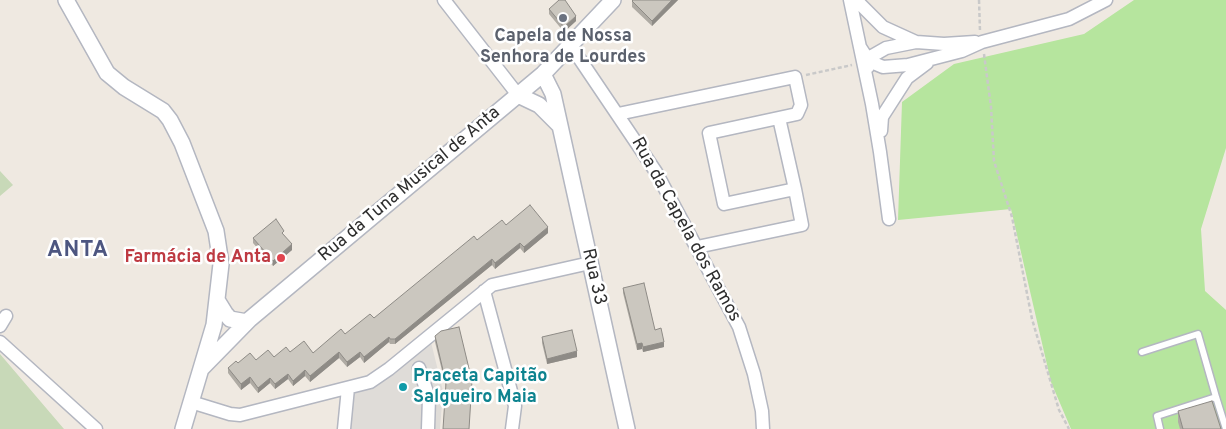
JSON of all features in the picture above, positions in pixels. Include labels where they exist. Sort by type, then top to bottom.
[{"type":"street","points":[[66,0],[107,73],[124,87],[164,111],[177,132],[212,219],[221,264],[218,300],[214,326],[183,429]]},
{"type":"street","points":[[444,0],[518,95],[539,104],[560,126]]},
{"type":"street","name":"Rua da Tuna Musical de Anta","points":[[202,368],[247,322],[543,74],[613,0]]},
{"type":"street","points":[[850,0],[866,66],[880,152],[888,219]]},
{"type":"street","points":[[858,0],[883,27],[916,42]]},
{"type":"street","points":[[866,66],[908,65],[962,51],[982,42],[1069,19],[1106,0]]},
{"type":"street","points":[[866,66],[872,56],[886,48],[916,42],[944,44],[982,42]]},
{"type":"street","name":"Rua da Capela dos Ramos","points":[[571,46],[656,172],[740,327],[754,374],[762,411],[763,429]]},
{"type":"street","points":[[880,152],[882,117],[907,78],[925,64],[940,57]]},
{"type":"street","name":"Rua 33","points":[[543,74],[553,94],[627,429]]},
{"type":"street","points":[[618,114],[795,77],[801,105],[797,114],[709,133],[724,204],[795,189]]},
{"type":"street","points":[[697,247],[802,225],[779,118]]},
{"type":"street","points":[[191,402],[230,414],[240,415],[370,382],[492,286],[590,263]]},
{"type":"street","points":[[484,291],[515,406],[512,429]]},
{"type":"street","points":[[218,300],[227,317],[235,321],[247,322]]},
{"type":"street","points":[[214,326],[221,334],[233,337]]},
{"type":"street","points":[[0,342],[96,429]]},
{"type":"street","points":[[419,368],[429,398],[428,429]]},
{"type":"street","points":[[344,429],[348,388]]},
{"type":"lane","points":[[1142,352],[1198,334],[1226,429]]},
{"type":"lane","points":[[1160,429],[1157,416],[1216,397]]},
{"type":"path","points":[[979,0],[980,32],[991,107],[994,161],[1012,217],[1032,319],[1060,410],[1069,429]]},
{"type":"path","points":[[795,77],[866,66]]},
{"type":"green space","points":[[1134,0],[1226,0],[1226,148],[1201,229],[1205,291],[1226,310],[1226,429],[1071,429],[1051,382],[1011,209],[898,220],[902,102],[954,64],[1084,34]]},
{"type":"green space","points":[[0,171],[13,185],[0,196]]},
{"type":"green space","points":[[0,354],[64,429],[0,429]]},
{"type":"shaded area","name":"Praceta Capitão Salgueiro Maia","points":[[430,338],[443,391],[440,429],[340,429],[343,394]]},
{"type":"building","name":"Capela de Nossa Senhora de Lourdes","points":[[559,0],[565,0],[576,16],[564,27],[549,9]]},
{"type":"building","points":[[633,0],[672,0],[652,21]]},
{"type":"building","points":[[530,205],[548,227],[524,247],[520,243],[495,263],[492,259],[395,339],[390,339],[389,337],[364,357],[360,352],[347,362],[339,352],[310,376],[305,370],[293,381],[288,374],[275,384],[270,378],[258,388],[250,377],[241,384],[228,368],[236,361],[238,363],[250,353],[256,360],[268,350],[274,357],[286,347],[290,352],[304,341],[313,353],[341,329],[345,334],[370,314],[374,318],[474,236],[477,240],[502,220],[506,225]]},
{"type":"building","points":[[276,219],[284,231],[282,233],[292,244],[273,261],[253,238]]},
{"type":"building","points":[[644,283],[655,330],[661,328],[664,342],[643,347],[642,343],[637,344],[623,288]]},
{"type":"building","points":[[459,327],[472,381],[469,429],[443,429],[446,383],[435,336],[441,331]]},
{"type":"building","points":[[572,330],[577,351],[547,359],[542,337]]},
{"type":"building","points":[[1212,401],[1221,429],[1183,429],[1178,411]]},
{"type":"place","name":"Capela de Nossa Senhora de Lourdes","points":[[563,18]]},
{"type":"place","name":"Farmácia de Anta","points":[[281,258]]},
{"type":"place","name":"Praceta Capitão Salgueiro Maia","points":[[403,387]]},
{"type":"district","name":"ANTA","points":[[78,252]]}]
